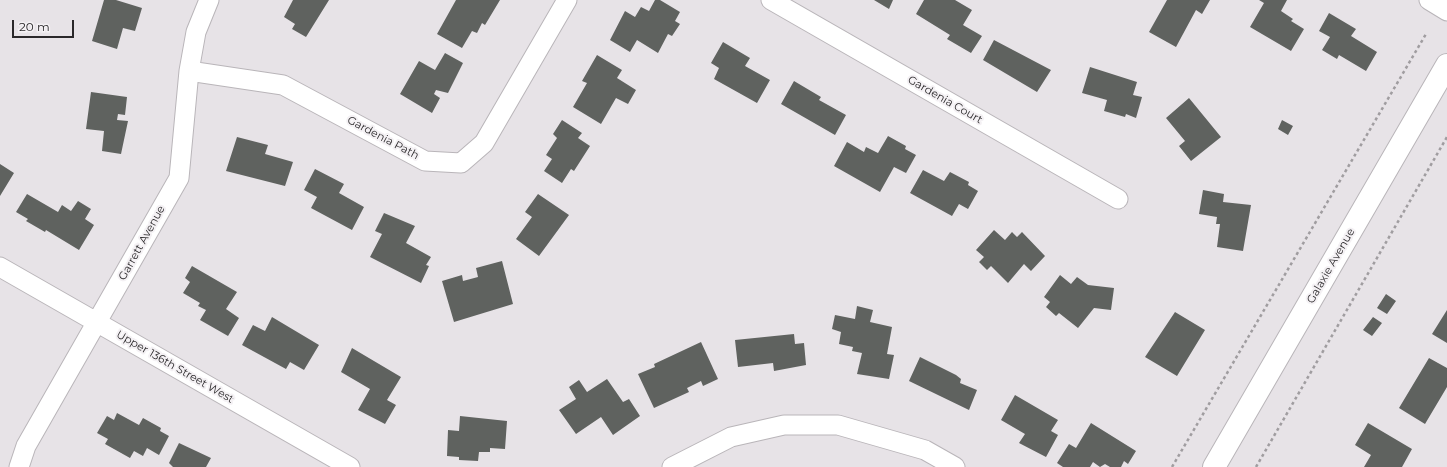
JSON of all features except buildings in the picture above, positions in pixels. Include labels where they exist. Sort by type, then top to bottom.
[{"type":"street","name":"Garrett Avenue","points":[[19,467],[26,446],[179,178],[189,71],[196,32],[208,0]]},
{"type":"street","name":"Gardenia Path","points":[[189,71],[283,85],[426,161],[461,163],[484,143],[567,0]]},
{"type":"street","name":"Gardenia Court","points":[[771,0],[1118,199]]},
{"type":"street","points":[[1429,0],[1447,10]]},
{"type":"street","name":"Galaxie Avenue","points":[[1214,467],[1447,65]]},
{"type":"street","name":"Upper 136th Street West","points":[[0,267],[350,467]]},
{"type":"street","points":[[672,467],[731,437],[784,425],[838,425],[925,450],[955,467]]},
{"type":"path","points":[[1172,467],[1426,34]]},
{"type":"path","points":[[1256,467],[1447,137]]}]
